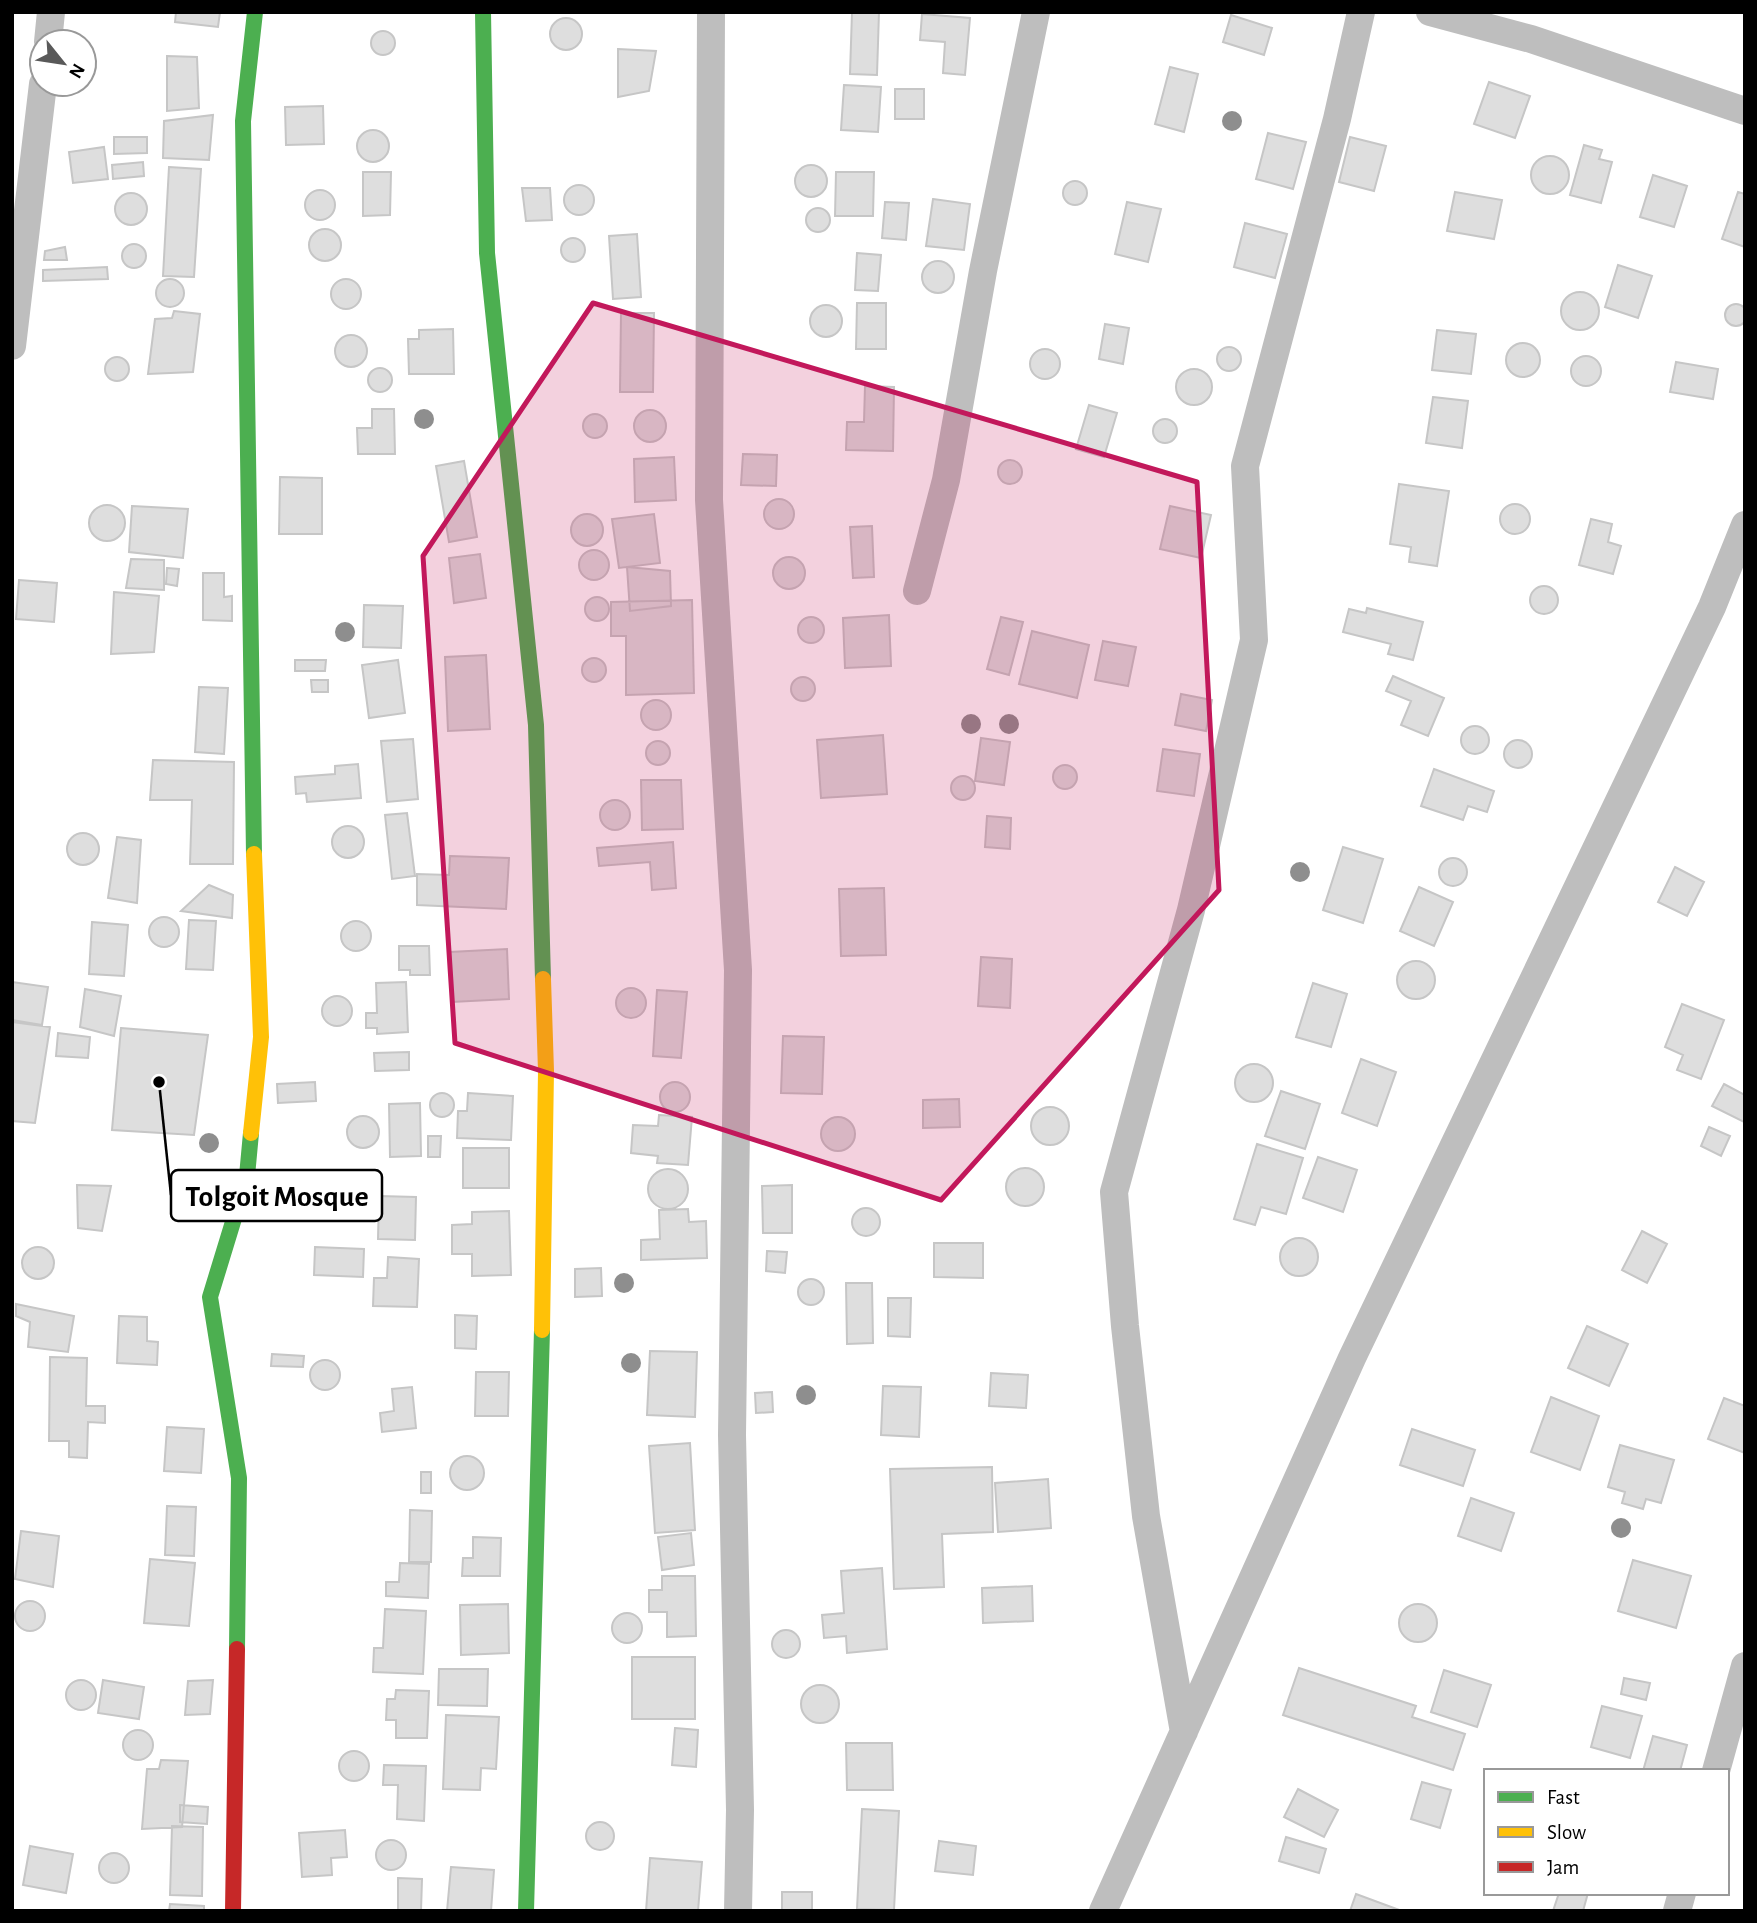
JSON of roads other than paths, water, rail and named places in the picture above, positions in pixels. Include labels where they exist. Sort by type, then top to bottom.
[{"type":"street","points":[[233,1911],[239,1478],[210,1297],[247,1176],[261,1037],[255,887],[243,121],[255,12]]},
{"type":"street","points":[[483,12],[487,253],[536,725],[546,1071],[538,1550],[526,1911]]},
{"type":"street","points":[[711,12],[709,500],[738,970],[732,1435],[740,1810],[738,1911]]},
{"type":"street","points":[[917,591],[946,480],[983,271],[1036,12]]},
{"type":"street","points":[[1184,1732],[1146,1516],[1125,1326],[1114,1192],[1191,910],[1254,640],[1245,466],[1337,119],[1360,12]]},
{"type":"street","points":[[1430,12],[1531,39],[1745,111]]},
{"type":"street","points":[[12,346],[41,98]]},
{"type":"street","points":[[1103,1911],[1352,1358],[1712,607],[1745,525]]},
{"type":"street","points":[[1717,1769],[1745,1666]]},
{"type":"place","name":"Tolgoit Mosque","points":[[159,1082]]}]
